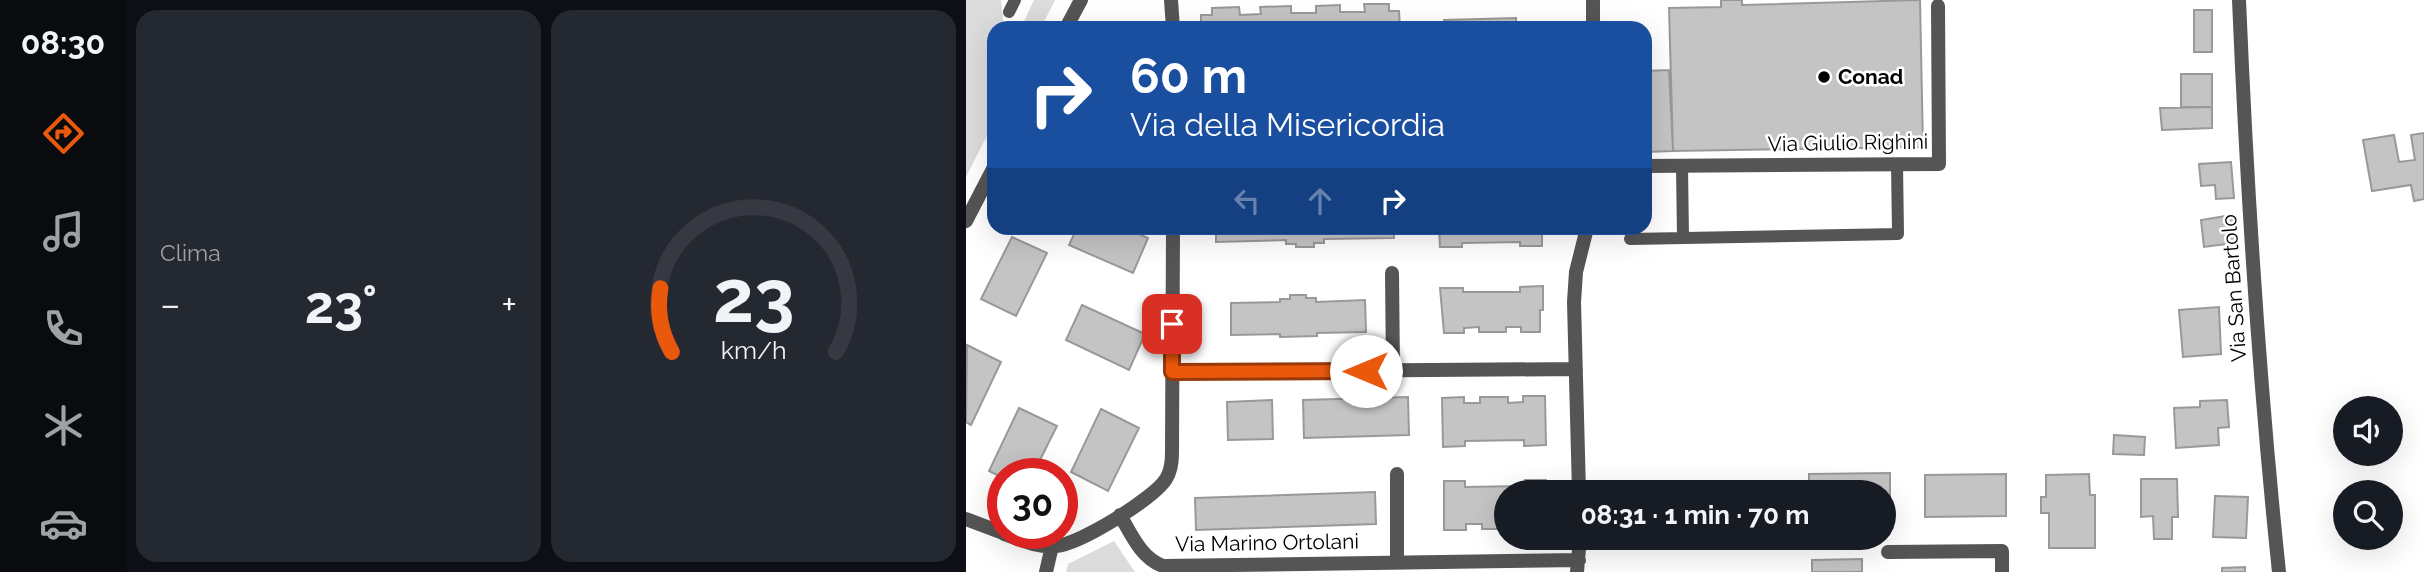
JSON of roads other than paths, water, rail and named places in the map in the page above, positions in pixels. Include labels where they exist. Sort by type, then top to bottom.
[{"type":"street","points":[[1070,21],[1081,0]]},
{"type":"street","points":[[1171,0],[1172,21]]},
{"type":"street","points":[[1593,0],[1593,21]]},
{"type":"street","name":"Via San Bartolo","points":[[2239,0],[2245,153],[2268,466],[2279,572]]},
{"type":"street","name":"Via Giulio Righini","points":[[1652,166],[1938,164],[1938,6]]},
{"type":"street","points":[[966,221],[987,180]]},
{"type":"street","points":[[1078,540],[1155,492],[1169,474],[1172,453],[1172,235]]},
{"type":"street","points":[[1579,480],[1574,302],[1576,272],[1585,235]]},
{"type":"street","points":[[1392,273],[1393,371]]},
{"type":"street","points":[[1172,372],[1576,369]]},
{"type":"street","points":[[1397,474],[1397,563]]},
{"type":"street","name":"Via Marino Ortolani","points":[[1120,515],[1141,549],[1155,563],[1163,566],[1397,563],[1578,566]]},
{"type":"street","points":[[966,519],[987,528]]},
{"type":"street","points":[[1046,572],[1051,549]]},
{"type":"street","points":[[1888,552],[2002,551],[2003,572]]},
{"type":"lane","points":[[1009,12],[1015,0]]},
{"type":"lane","points":[[1630,239],[1898,234],[1897,164]]},
{"type":"lane","points":[[1682,166],[1683,237]]},
{"type":"place","name":"Conad","points":[[1824,77]]}]
